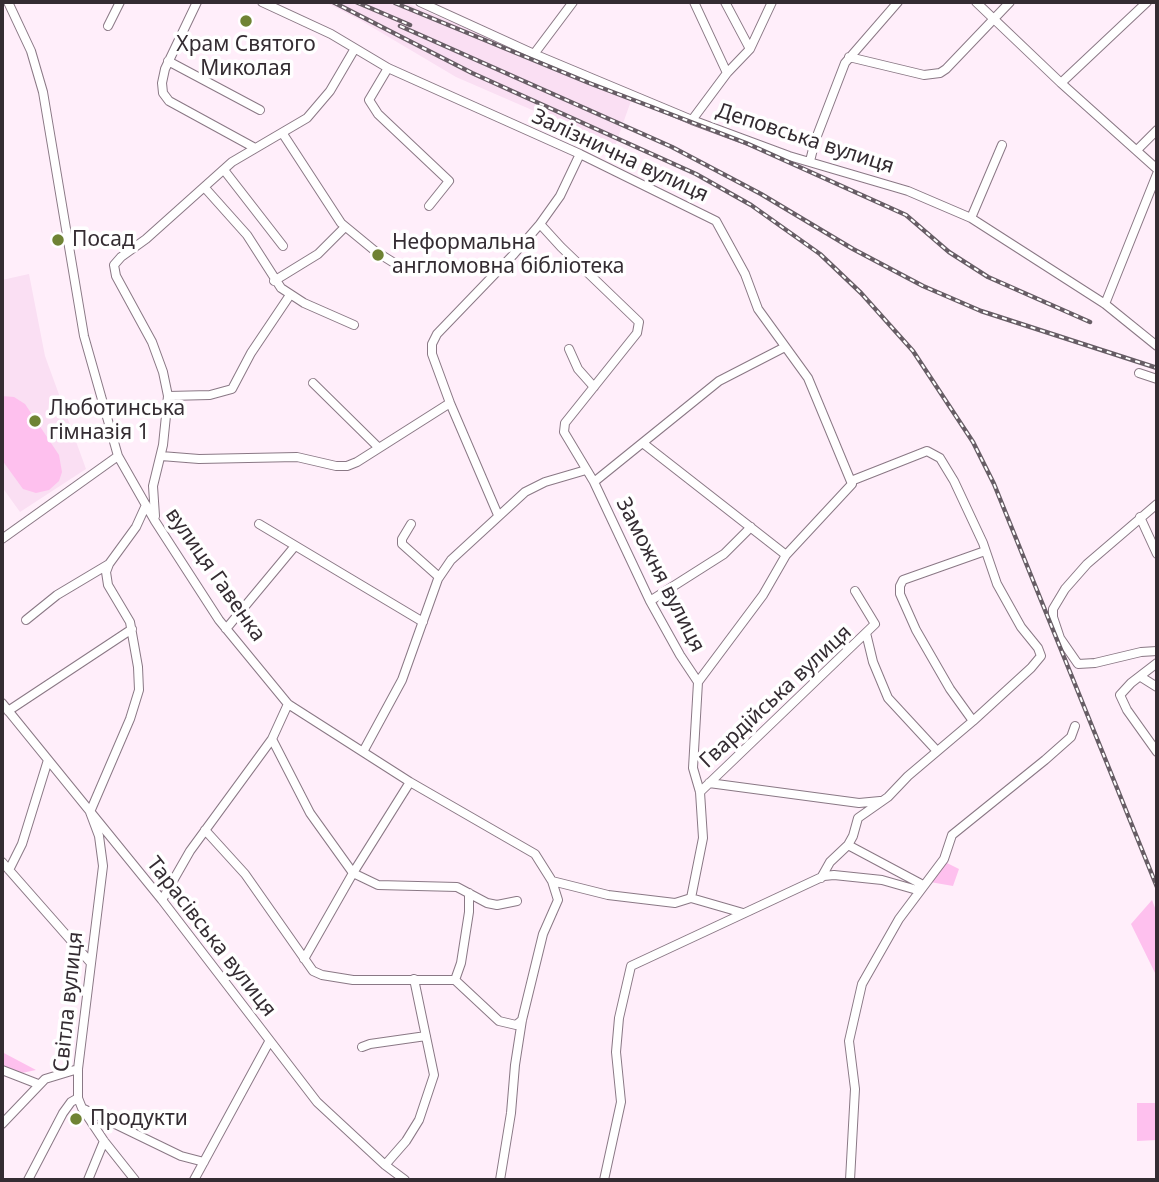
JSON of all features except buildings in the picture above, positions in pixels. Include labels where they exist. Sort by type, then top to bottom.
[{"type":"street","name":"вулиця Гавенка","points":[[8,2],[31,51],[43,92],[84,336],[118,456],[155,521],[226,629],[288,704],[411,782],[536,854],[552,881]]},
{"type":"street","points":[[108,26],[120,2]]},
{"type":"street","points":[[197,2],[168,61],[162,83],[165,97],[255,148]]},
{"type":"street","name":"Залізнична вулиця","points":[[262,2],[331,34],[388,68],[580,154],[716,221],[745,274],[758,309],[808,379],[851,481]]},
{"type":"street","name":"Деповська вулиця","points":[[420,2],[534,54],[692,120],[789,156],[908,191],[971,218],[1105,304],[1157,346]]},
{"type":"street","points":[[534,54],[573,2]]},
{"type":"street","points":[[694,2],[727,74]]},
{"type":"street","points":[[725,2],[750,50]]},
{"type":"street","points":[[692,120],[727,74],[750,50],[772,2]]},
{"type":"street","points":[[810,161],[814,141],[849,57],[898,2]]},
{"type":"street","points":[[976,2],[1061,83],[1137,150],[1157,172],[1105,304]]},
{"type":"street","points":[[849,57],[924,75],[934,74],[946,69],[1010,2]]},
{"type":"street","points":[[1061,83],[1147,2]]},
{"type":"street","points":[[155,521],[153,486],[161,456],[168,396],[152,342],[116,276],[114,265],[224,170],[255,148],[307,118],[330,91],[354,50]]},
{"type":"street","points":[[168,61],[260,110]]},
{"type":"street","points":[[388,68],[369,100],[378,114],[449,181],[429,206]]},
{"type":"street","points":[[1137,150],[1157,130]]},
{"type":"street","points":[[283,134],[345,227],[375,251],[399,265]]},
{"type":"street","points":[[971,218],[1002,145]]},
{"type":"street","points":[[498,515],[450,403],[432,354],[433,340],[540,224],[560,196],[580,154]]},
{"type":"street","points":[[224,170],[283,246]]},
{"type":"street","points":[[205,188],[247,235],[275,282],[290,295],[354,325]]},
{"type":"street","points":[[540,224],[639,322],[637,333],[594,387],[578,369],[569,349]]},
{"type":"street","points":[[275,282],[318,254],[345,227]]},
{"type":"street","points":[[168,396],[210,395],[232,389],[251,353],[290,295]]},
{"type":"street","points":[[594,482],[719,381],[785,347]]},
{"type":"street","points":[[1139,373],[1157,379]]},
{"type":"street","points":[[313,383],[379,448]]},
{"type":"street","name":"Заможня вулиця","points":[[594,387],[565,423],[564,429],[594,482],[650,601],[698,682]]},
{"type":"street","points":[[161,456],[199,459],[297,457],[342,467],[352,465],[450,403]]},
{"type":"street","points":[[644,444],[786,555]]},
{"type":"street","points":[[691,898],[703,838],[700,792],[693,768],[698,682],[763,595],[786,555],[852,484],[851,481],[927,452],[940,458],[954,481],[1003,595],[1041,656],[973,721],[882,801],[858,818],[848,845],[830,862],[821,878]]},
{"type":"street","points":[[2,539],[118,456]]},
{"type":"street","points":[[364,750],[401,680],[439,577],[451,560],[498,515],[533,487],[586,470]]},
{"type":"street","points":[[135,486],[143,490],[153,486]]},
{"type":"street","points":[[1157,504],[1087,564],[1065,589],[1054,609],[1053,617],[1060,638],[1078,664],[1157,651]]},
{"type":"street","points":[[26,620],[57,594],[109,564],[126,543],[146,505]]},
{"type":"street","points":[[1140,517],[1157,554]]},
{"type":"street","points":[[259,524],[423,622]]},
{"type":"street","points":[[411,524],[402,544],[439,577]]},
{"type":"street","points":[[650,601],[724,554],[751,527]]},
{"type":"street","points":[[226,629],[295,546]]},
{"type":"street","points":[[973,721],[950,690],[916,630],[900,594],[900,586],[903,580],[985,551]]},
{"type":"street","points":[[90,811],[138,698],[140,682],[132,629],[108,585],[106,576],[109,564]]},
{"type":"street","points":[[855,591],[875,624],[866,633]]},
{"type":"street","points":[[8,711],[132,629]]},
{"type":"street","name":"Гвардійська вулиця","points":[[866,633],[873,662],[888,698],[937,751]]},
{"type":"street","name":"Гвардійська вулиця","points":[[700,792],[866,633]]},
{"type":"street","points":[[1157,663],[1120,695],[1127,710],[1157,752]]},
{"type":"street","points":[[1141,677],[1157,687]]},
{"type":"street","name":"Тарасівська вулиця","points":[[2,703],[162,900],[317,1102],[405,1180]]},
{"type":"street","points":[[162,900],[205,830],[272,739],[288,704]]},
{"type":"street","points":[[850,1180],[855,1089],[849,1041],[862,984],[899,919],[944,859],[952,835],[1071,737],[1075,726]]},
{"type":"street","points":[[272,739],[310,813],[354,873],[378,885],[457,887],[482,901],[497,905],[517,901]]},
{"type":"street","points":[[9,870],[22,844],[48,760]]},
{"type":"street","points":[[304,959],[411,782]]},
{"type":"street","points":[[709,783],[859,803],[882,801]]},
{"type":"street","name":"Світла вулиця","points":[[90,811],[99,836],[103,866],[78,1069],[78,1098],[104,1141],[135,1180]]},
{"type":"street","points":[[205,830],[245,874],[313,971],[354,980],[455,980],[499,1021],[516,1025],[522,1020]]},
{"type":"street","points":[[848,845],[923,885]]},
{"type":"street","points":[[2,862],[90,962]]},
{"type":"street","points":[[604,1180],[621,1102],[616,1052],[619,1018],[631,966],[821,878],[834,875],[883,880],[917,890],[923,885]]},
{"type":"street","points":[[552,881],[608,895],[675,903],[691,898],[743,913]]},
{"type":"street","points":[[500,1180],[522,1020],[543,934],[558,900],[552,881]]},
{"type":"street","points":[[455,980],[461,964],[469,912],[469,893]]},
{"type":"street","points":[[385,1165],[415,1127],[431,1087],[434,1070],[414,979]]},
{"type":"street","points":[[362,1047],[426,1036]]},
{"type":"street","points":[[194,1180],[270,1042]]},
{"type":"street","points":[[2,1124],[38,1084],[59,1073],[78,1069]]},
{"type":"street","points":[[2,1070],[38,1084]]},
{"type":"street","points":[[28,1180],[64,1113],[71,1102],[78,1098]]},
{"type":"street","points":[[82,1108],[181,1156],[204,1162]]},
{"type":"street","points":[[89,1180],[104,1141]]},
{"type":"shaded area","points":[[325,2],[404,2],[632,98],[615,146],[456,77]]},
{"type":"shaded area","name":"Люботинська гiмназiя 1","points":[[29,274],[45,356],[86,469],[20,512],[2,487],[2,280]]},
{"type":"shaded area","points":[[2,396],[14,397],[25,404],[59,455],[62,472],[59,481],[49,490],[36,493],[23,489],[2,460]]},
{"type":"shaded area","points":[[945,862],[959,869],[953,886],[930,882]]},
{"type":"shaded area","points":[[1152,900],[1157,913],[1157,977],[1131,924]]},
{"type":"shaded area","points":[[2,1052],[36,1070],[17,1074],[2,1066]]},
{"type":"shaded area","points":[[1137,1103],[1157,1103],[1157,1140],[1137,1141]]},
{"type":"railway","points":[[333,2],[472,73],[696,174],[751,205],[820,254],[861,293],[913,351],[973,442],[994,484],[1157,887]]},
{"type":"railway","points":[[356,2],[410,25]]},
{"type":"railway","points":[[395,3],[589,83],[746,143],[906,215],[949,252],[988,277],[1090,322]]},
{"type":"railway","points":[[400,26],[672,147],[923,286],[981,311],[1157,368]]},
{"type":"place","name":"Храм Святого Миколая","points":[[246,21]]},
{"type":"place","name":"Посад","points":[[58,240]]},
{"type":"place","name":"Неформальна англомовна бібліотека","points":[[378,255]]},
{"type":"place","name":"Люботинська гiмназiя 1","points":[[35,421]]},
{"type":"place","name":"Продукти","points":[[76,1119]]}]
